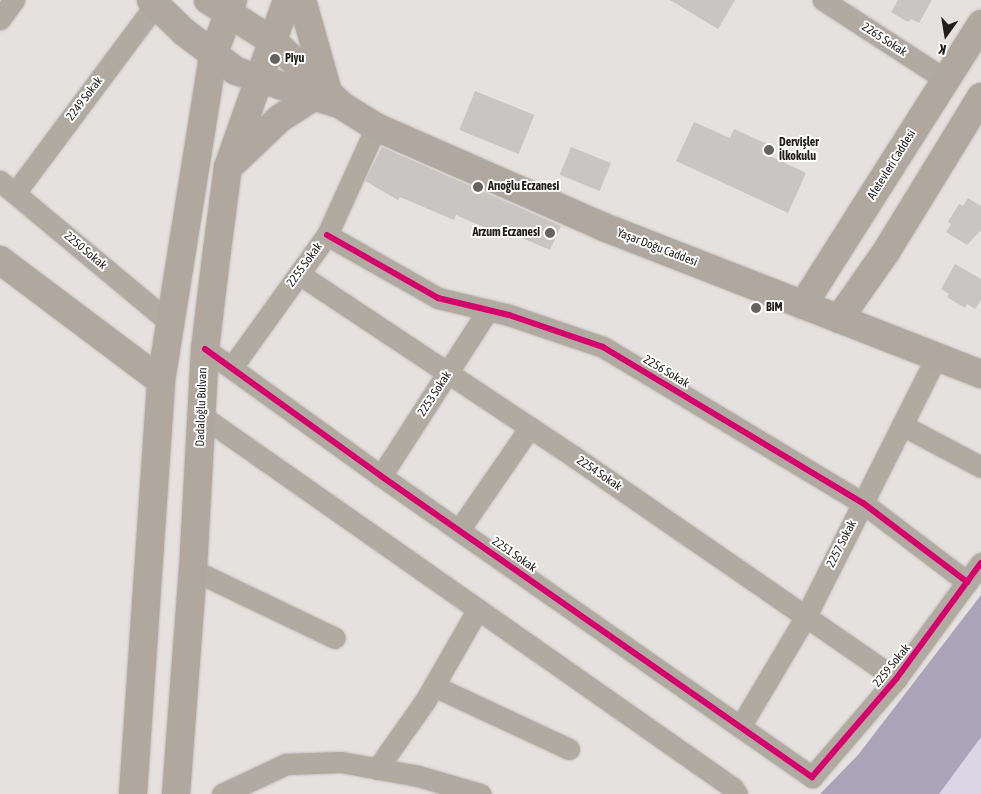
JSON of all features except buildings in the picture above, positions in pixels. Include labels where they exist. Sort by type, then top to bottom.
[{"type":"main road","name":"Dadaloğlu Bulvarı","points":[[176,794],[193,570],[205,349],[228,167],[274,42],[287,0]]},
{"type":"main road","points":[[302,0],[328,98]]},
{"type":"main road","points":[[153,3],[213,56],[236,71],[260,81],[328,98]]},
{"type":"main road","points":[[133,794],[148,537],[161,381],[169,322],[223,4],[274,42],[328,98]]},
{"type":"main road","name":"Afetevleri Caddesi","points":[[803,305],[981,24]]},
{"type":"main road","points":[[228,167],[279,119],[328,98]]},
{"type":"main road","name":"Yaşar Doğu Caddesi","points":[[328,98],[376,127],[601,226],[981,374]]},
{"type":"main road","points":[[839,319],[886,252],[978,109]]},
{"type":"main road","points":[[0,260],[161,381]]},
{"type":"street","points":[[0,19],[14,0]]},
{"type":"street","name":"2265 Sokak","points":[[823,0],[946,80]]},
{"type":"street","name":"2249 Sokak","points":[[8,187],[153,3]]},
{"type":"street","name":"2255 Sokak","points":[[232,367],[327,235],[376,127]]},
{"type":"street","name":"2250 Sokak","points":[[8,187],[169,322]]},
{"type":"street","name":"2256 Sokak","points":[[327,235],[438,298],[488,310],[603,347],[863,503],[968,582]]},
{"type":"street","name":"2254 Sokak","points":[[299,274],[530,428],[896,679]]},
{"type":"street","name":"2253 Sokak","points":[[381,476],[449,374],[488,310]]},
{"type":"street","name":"2251 Sokak","points":[[205,349],[381,476],[812,777]]},
{"type":"street","name":"2257 Sokak","points":[[740,727],[806,616],[936,357]]},
{"type":"street","points":[[202,416],[733,788],[737,794]]},
{"type":"street","points":[[902,425],[981,467]]},
{"type":"street","points":[[459,530],[530,428]]},
{"type":"street","name":"2259 Sokak","points":[[812,777],[896,679],[981,562]]},
{"type":"street","points":[[193,570],[335,638]]},
{"type":"street","points":[[377,769],[434,686],[478,609]]},
{"type":"street","points":[[434,686],[569,749]]},
{"type":"street","points":[[222,794],[286,764],[341,762],[418,776],[480,794]]},
{"type":"shaded area","points":[[981,595],[981,737],[939,794],[820,794],[858,755]]},
{"type":"shaded area","points":[[981,706],[981,794],[912,794]]},
{"type":"cycle path","points":[[327,235],[438,298],[509,315],[603,347],[863,503],[967,582]]},
{"type":"cycle path","points":[[205,349],[381,476],[812,777],[896,679],[981,563]]},
{"type":"place","name":"Piyu","points":[[275,59]]},
{"type":"place","name":"Dervişler İlkokulu","points":[[769,150]]},
{"type":"place","name":"Arıoğlu Eczanesi","points":[[478,187]]},
{"type":"place","name":"Arzum Eczanesi","points":[[550,233]]},
{"type":"place","name":"BiM","points":[[756,308]]}]
